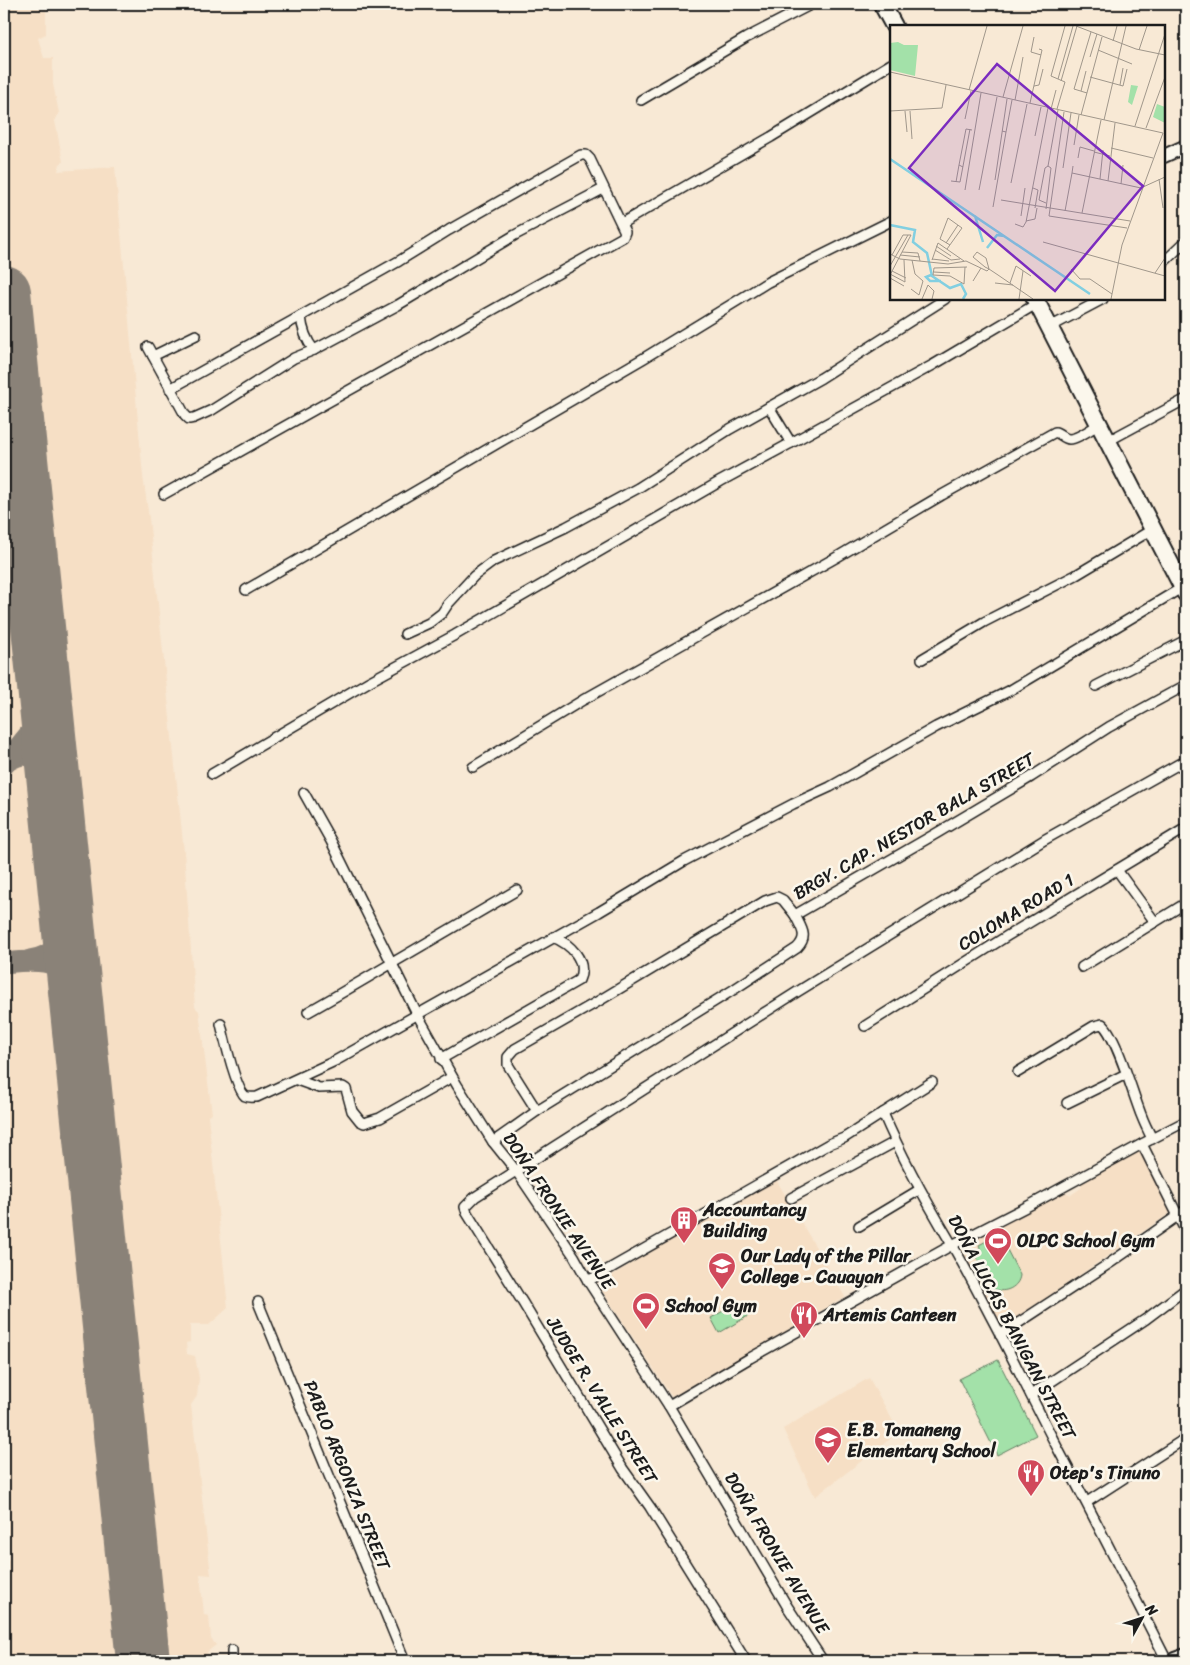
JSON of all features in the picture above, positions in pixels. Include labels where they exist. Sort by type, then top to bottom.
[{"type":"highway","points":[[882,4],[893,25]]},
{"type":"highway","points":[[1036,301],[1184,590]]},
{"type":"highway","points":[[1175,1661],[1186,1657]]},
{"type":"street","points":[[641,100],[746,38],[812,4]]},
{"type":"street","points":[[622,223],[772,137],[890,65]]},
{"type":"street","points":[[1165,156],[1186,146]]},
{"type":"street","points":[[164,494],[621,238],[625,232],[622,223],[603,189],[590,160],[586,155],[581,155],[302,316],[170,389]]},
{"type":"street","points":[[148,347],[185,416],[194,418],[212,410],[294,358],[314,350],[398,305],[515,236],[603,189]]},
{"type":"street","points":[[246,590],[644,358],[768,282],[890,221]]},
{"type":"street","points":[[1165,261],[1186,241]]},
{"type":"street","points":[[405,634],[429,623],[442,613],[474,576],[494,561],[566,527],[638,488],[730,429],[821,378],[943,300]]},
{"type":"street","points":[[1050,326],[1101,300]]},
{"type":"street","points":[[212,774],[370,681],[455,635],[720,481],[934,365],[1036,301]]},
{"type":"street","points":[[302,316],[302,324],[309,343],[314,350]]},
{"type":"street","points":[[153,356],[196,335]]},
{"type":"street","points":[[1108,441],[1186,399]]},
{"type":"street","points":[[769,407],[791,442]]},
{"type":"street","points":[[473,767],[583,700],[837,557],[1018,452],[1055,432],[1066,438],[1073,438],[1099,424]]},
{"type":"street","points":[[922,659],[984,622],[1076,575],[1153,529]]},
{"type":"street","points":[[221,1024],[239,1088],[244,1095],[250,1098],[257,1097],[297,1080],[335,1061],[502,968],[684,861],[793,804],[830,787],[936,727],[1008,691],[1184,590]]},
{"type":"street","points":[[1096,686],[1186,640]]},
{"type":"street","name":"BRGY. CAP. NESTOR BALA STREET","points":[[493,1142],[537,1111],[733,990],[797,948],[804,935],[795,915],[1031,777],[1109,727],[1186,685]]},
{"type":"street","points":[[517,1172],[797,992],[1044,840],[1186,760]]},
{"type":"street","name":"DOÑA FRONIE AVENUE","points":[[304,793],[331,841],[441,1059],[493,1142],[517,1172],[574,1256],[588,1281],[669,1406],[778,1592],[823,1661]]},
{"type":"street","name":"COLOMA ROAD 1","points":[[865,1026],[1007,936],[1186,828]]},
{"type":"street","points":[[1117,870],[1155,922]]},
{"type":"street","points":[[308,1012],[517,890]]},
{"type":"street","points":[[537,1111],[508,1065],[508,1057],[515,1049],[598,1002],[765,901],[777,897],[783,900],[795,915]]},
{"type":"street","points":[[1082,967],[1186,903]]},
{"type":"street","points":[[441,1059],[579,980],[582,971],[575,953],[565,942],[553,937]]},
{"type":"street","points":[[1018,1072],[1094,1026],[1102,1024],[1108,1030],[1142,1119],[1152,1138]]},
{"type":"street","points":[[1067,1103],[1126,1074]]},
{"type":"street","points":[[297,1080],[319,1088],[343,1087],[346,1089],[355,1116],[364,1123],[380,1118],[452,1077]]},
{"type":"street","points":[[588,1281],[829,1144],[844,1138],[932,1082]]},
{"type":"street","name":"DOÑA LUCAS BANIGAN STREET","points":[[883,1113],[919,1190],[952,1245],[1000,1335],[1167,1661]]},
{"type":"street","points":[[669,1406],[750,1358],[952,1245],[1186,1121]]},
{"type":"street","points":[[791,1198],[895,1142]]},
{"type":"street","points":[[1142,1144],[1186,1232]]},
{"type":"street","name":"JUDGE R. VALLE STREET","points":[[517,1172],[468,1203],[465,1207],[467,1213],[623,1469],[650,1507],[746,1661]]},
{"type":"street","points":[[859,1226],[919,1190]]},
{"type":"street","points":[[1000,1335],[1110,1264],[1186,1210]]},
{"type":"street","points":[[1031,1395],[1146,1319],[1186,1289]]},
{"type":"street","name":"PABLO ARGONZA STREET","points":[[258,1302],[405,1661]]},
{"type":"street","points":[[1087,1502],[1186,1438]]},
{"type":"street","points":[[232,1650],[232,1661]]},
{"type":"shaded area","points":[[4,4],[46,4],[46,34],[38,38],[44,58],[53,58],[53,84],[59,113],[55,121],[63,162],[60,164],[58,171],[115,167],[143,476],[184,852],[195,1007],[199,1011],[212,1114],[208,1116],[228,1308],[209,1325],[190,1325],[190,1342],[186,1343],[187,1354],[195,1356],[199,1378],[197,1396],[191,1405],[211,1575],[200,1574],[204,1615],[209,1616],[211,1639],[216,1645],[207,1652],[214,1661],[4,1661],[4,1562],[10,1559],[4,1476]]},
{"type":"shaded area","points":[[1141,1150],[1173,1211],[1002,1328],[960,1253],[962,1246],[1065,1192],[1071,1195],[1081,1188],[1082,1182]]},
{"type":"shaded area","name":"Our Lady of the Pillar College - Cauayan","points":[[774,1176],[845,1297],[672,1397],[598,1284]]},
{"type":"shaded area","name":"E.B. Tomaneng Elementary School","points":[[869,1378],[899,1432],[815,1497],[783,1429]]},
{"type":"green space","name":"OLPC School Gym","points":[[992,1238],[993,1240],[1002,1240],[1020,1275],[1014,1286],[1003,1291],[994,1289],[975,1255],[980,1247],[979,1245]]},
{"type":"green space","points":[[739,1302],[748,1316],[719,1333],[711,1318]]},
{"type":"green space","points":[[998,1360],[1036,1435],[997,1455],[959,1379]]},
{"type":"taxiway","points":[[4,765],[40,721],[45,713],[46,704]]},
{"type":"taxiway","points":[[5,763],[21,756],[29,755],[43,758],[50,764],[53,777]]},
{"type":"taxiway","points":[[30,960],[46,955],[57,945],[64,932],[67,915]]},
{"type":"taxiway","points":[[4,963],[32,961],[60,967],[72,981],[77,1009]]},
{"type":"runway","points":[[4,292],[143,1661]]},
{"type":"place","name":"Accountancy Building","points":[[684,1244]]},
{"type":"place","name":"OLPC School Gym","points":[[998,1265]]},
{"type":"place","name":"Our Lady of the Pillar College - Cauayan","points":[[722,1290]]},
{"type":"place","name":"School Gym","points":[[646,1330]]},
{"type":"place","name":"Artemis Canteen","points":[[804,1339]]},
{"type":"place","name":"E.B. Tomaneng Elementary School","points":[[828,1464]]},
{"type":"place","name":"Otep's Tinuno","points":[[1031,1497]]}]
